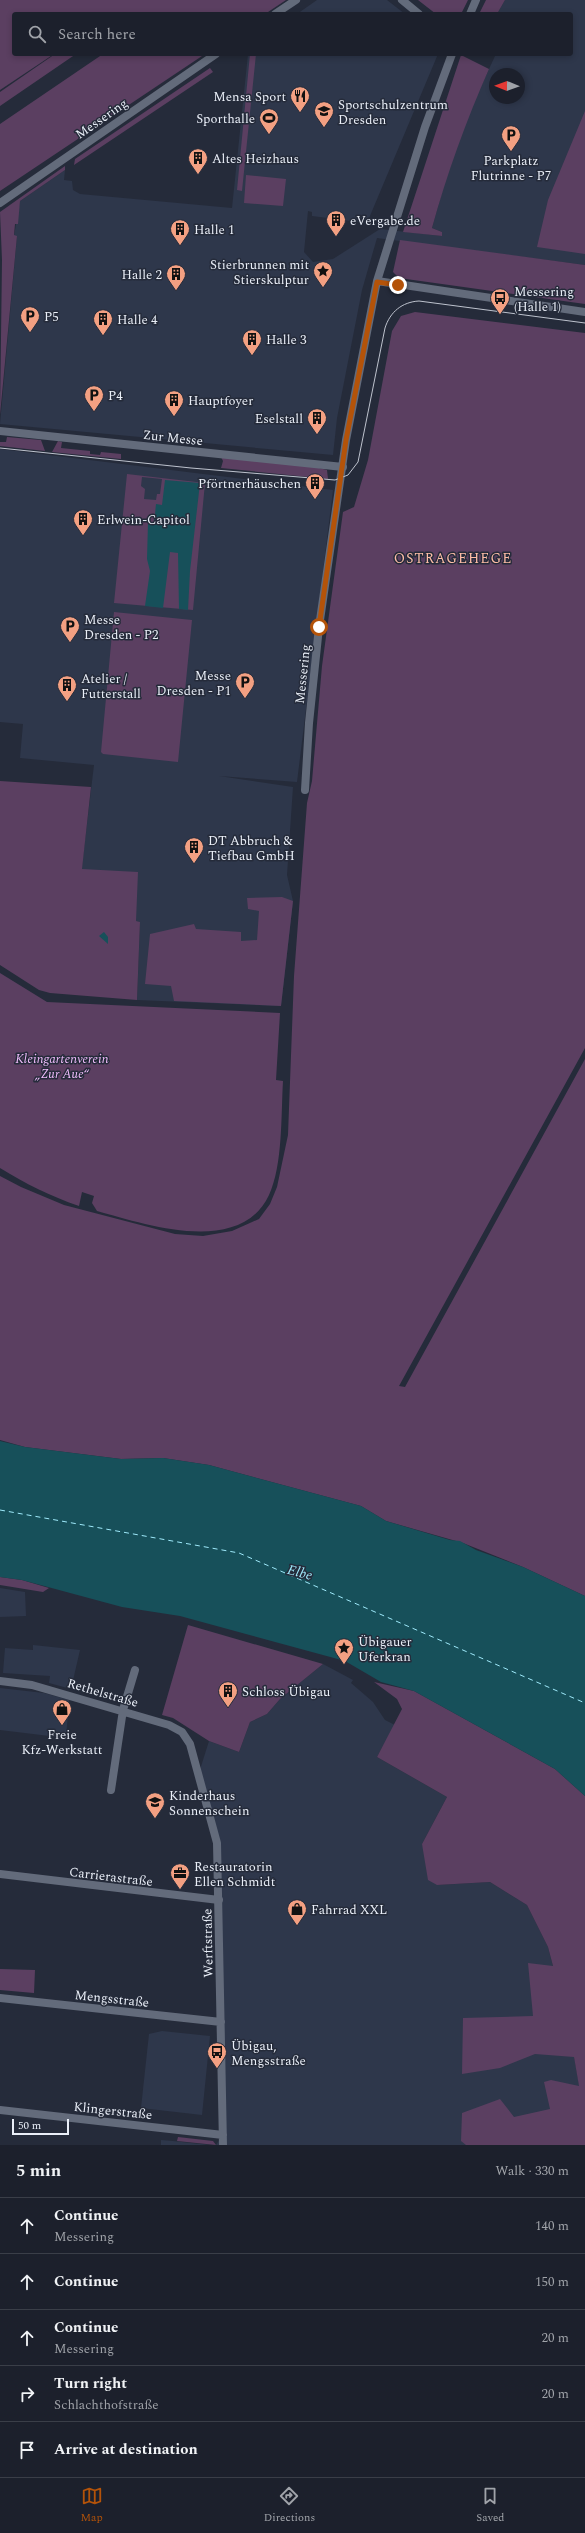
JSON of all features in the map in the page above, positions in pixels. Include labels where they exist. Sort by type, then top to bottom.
[{"type":"street","points":[[278,12],[296,0]]},
{"type":"street","points":[[402,0],[417,12]]},
{"type":"street","points":[[471,12],[476,0]]},
{"type":"street","name":"Messering","points":[[0,203],[213,56]]},
{"type":"street","points":[[451,56],[432,107],[377,282],[585,312]]},
{"type":"street","name":"Messering","points":[[305,790],[314,669],[343,467],[377,282]]},
{"type":"street","name":"Zur Messe","points":[[0,431],[343,467]]},
{"type":"street","points":[[111,1790],[123,1710],[135,1670]]},
{"type":"street","name":"Rethelstraße","points":[[0,1681],[32,1685],[169,1724],[182,1732],[190,1744]]},
{"type":"street","name":"Werftstraße","points":[[190,1744],[214,1825],[217,1843],[223,2145]]},
{"type":"street","name":"Carrierastraße","points":[[0,1874],[218,1900]]},
{"type":"street","name":"Mengsstraße","points":[[0,1998],[221,2022]]},
{"type":"street","name":"Klingerstraße","points":[[0,2110],[223,2134]]},
{"type":"shaded area","points":[[317,0],[387,0],[402,12],[300,12]]},
{"type":"shaded area","points":[[505,0],[585,0],[585,265],[377,238],[362,290],[337,418],[333,455],[0,424],[17,236],[14,236],[20,201],[65,170],[64,180],[72,181],[73,190],[80,194],[232,208],[248,56],[437,56],[367,223],[312,216],[312,212],[308,211],[304,252],[313,262],[333,259],[380,229],[442,236],[442,232],[432,228],[445,181],[466,119],[489,69],[489,104],[525,104],[525,68],[489,68],[495,56],[573,56],[573,12],[498,12]]},
{"type":"shaded area","points":[[0,449],[333,490],[297,782],[219,776],[293,787],[287,875],[293,901],[281,1006],[137,1000],[140,922],[113,920],[80,882],[94,765],[20,758],[23,724],[0,722]]},
{"type":"shaded area","points":[[0,1588],[25,1592],[26,1616],[0,1617]]},
{"type":"shaded area","points":[[33,1645],[80,1650],[71,1689],[49,1683],[50,1676],[3,1673],[5,1648],[33,1650]]},
{"type":"shaded area","points":[[323,1664],[353,1680],[351,1683],[373,1702],[385,1720],[395,1725],[377,1757],[447,1797],[422,1844],[437,1885],[490,1882],[527,1905],[548,1947],[569,2027],[584,2113],[529,2145],[216,2145],[223,2134],[217,1843],[198,1776],[209,1741],[239,1752],[250,1722],[267,1714],[280,1699]]},
{"type":"shaded area","points":[[0,1688],[44,1693],[69,1700],[66,1738],[0,1730]]},
{"type":"shaded area","points":[[162,2031],[210,2036],[202,2115],[141,2108],[149,2034]]},
{"type":"shaded area","points":[[161,2140],[173,2141],[209,2145],[161,2145]]},
{"type":"green space","points":[[0,0],[286,0],[268,12],[12,12],[12,56],[51,56],[0,90]]},
{"type":"green space","points":[[418,0],[468,0],[462,12],[433,12]]},
{"type":"green space","points":[[486,0],[505,0],[498,12],[480,12]]},
{"type":"green space","points":[[52,56],[73,56],[0,106],[0,92]]},
{"type":"green space","points":[[100,56],[202,56],[0,191],[0,124]]},
{"type":"green space","points":[[250,56],[256,56],[242,191],[237,190]]},
{"type":"green space","points":[[461,56],[463,56],[489,69],[472,108],[458,147],[432,228],[442,232],[442,236],[403,232]]},
{"type":"green space","points":[[210,68],[213,72],[74,165],[75,159]]},
{"type":"green space","points":[[585,111],[585,254],[537,247],[548,200]]},
{"type":"green space","points":[[65,166],[65,170],[20,201],[18,224],[15,224],[14,235],[17,236],[0,415],[2,260],[0,212]]},
{"type":"green space","points":[[246,175],[286,179],[283,206],[244,203]]},
{"type":"green space","points":[[400,240],[585,265],[585,304],[399,278],[393,272]]},
{"type":"green space","points":[[415,312],[585,333],[585,1048],[399,1386],[405,1387],[585,1059],[585,1596],[523,1567],[463,1543],[386,1521],[361,1506],[209,1465],[163,1458],[121,1459],[25,1447],[0,1440],[0,1176],[21,1187],[64,1205],[175,1234],[203,1236],[232,1231],[259,1219],[270,1204],[277,1187],[288,1135],[294,976],[307,803],[312,781],[322,666],[343,512],[354,507],[368,460],[392,331],[401,316]]},
{"type":"green space","points":[[7,437],[41,440],[45,451],[0,446],[0,442],[6,442]]},
{"type":"green space","points":[[58,441],[62,442],[61,448],[90,451],[90,454],[100,455],[101,452],[121,454],[121,459],[52,452]]},
{"type":"green space","points":[[221,457],[311,466],[327,470],[328,479],[221,468],[223,461]]},
{"type":"green space","points":[[127,474],[205,483],[193,610],[114,603]],"holes":[[[142,477],[162,479],[160,494],[157,494],[156,500],[144,499],[145,489],[141,486]]]},
{"type":"green space","points":[[114,612],[192,620],[178,762],[103,754],[101,752]]},
{"type":"green space","points":[[0,781],[91,787],[82,869],[138,872],[136,921],[140,922],[137,1000],[50,993],[39,990],[0,965]]},
{"type":"green space","points":[[282,897],[293,901],[281,1006],[174,1001],[171,986],[145,984],[150,934],[194,924],[196,929],[241,932],[241,941],[257,940],[259,911],[248,909],[247,898]]},
{"type":"green space","name":"Kleingartenverein „Zur Aue“","points":[[0,973],[47,1002],[280,1013],[276,1080],[283,1081],[279,1154],[274,1183],[269,1195],[255,1214],[237,1225],[214,1231],[190,1231],[165,1228],[140,1223],[97,1211],[92,1203],[94,1196],[82,1192],[79,1206],[68,1202],[38,1189],[0,1168]]},
{"type":"green space","points":[[0,1577],[22,1580],[49,1588],[43,1592],[0,1585]]},
{"type":"green space","points":[[188,1625],[323,1664],[280,1699],[267,1714],[250,1722],[239,1752],[209,1741],[173,1718],[162,1715]]},
{"type":"green space","points":[[374,1682],[414,1691],[555,1769],[585,1796],[585,2145],[466,2145],[461,2141],[462,2113],[500,2099],[514,2117],[550,2109],[544,2082],[551,2080],[579,2086],[574,2057],[535,2054],[500,2068],[462,2074],[463,2018],[533,2016],[528,1963],[553,1966],[548,1947],[527,1905],[490,1882],[437,1885],[428,1880],[422,1844],[447,1797],[377,1757],[402,1709],[397,1699]]},
{"type":"green space","points":[[0,1969],[35,1970],[34,1993],[0,1990]]},
{"type":"green space","points":[[178,2137],[213,2141],[216,2145],[177,2141]]},
{"type":"water","points":[[165,480],[200,483],[190,571],[188,610],[179,609],[178,553],[170,552],[163,608],[145,606],[150,571],[147,559],[148,523],[154,524],[156,504],[162,505]]},
{"type":"water","points":[[104,932],[108,937],[108,944],[99,936]]},
{"type":"water","name":"Elbe","points":[[0,1441],[25,1447],[121,1459],[163,1458],[209,1465],[361,1506],[386,1521],[450,1540],[460,1541],[476,1550],[523,1567],[585,1596],[585,1796],[555,1769],[414,1691],[381,1682],[345,1661],[180,1616],[122,1607],[22,1580],[0,1577]]},
{"type":"ferry route","points":[[0,1510],[239,1553],[585,1703]]},
{"type":"tram line","points":[[0,448],[191,468],[335,480],[348,475],[358,462],[385,328],[393,313],[402,306],[407,303],[419,301],[585,323]]},
{"type":"place","name":"Mensa Sport","points":[[300,113]]},
{"type":"place","name":"Sportschulzentrum Dresden","points":[[324,128]]},
{"type":"place","name":"Sporthalle","points":[[269,135]]},
{"type":"place","name":"Parkplatz Flutrinne - P7","points":[[511,152]]},
{"type":"place","name":"Altes Heizhaus","points":[[198,175]]},
{"type":"place","name":"eVergabe.de","points":[[336,237]]},
{"type":"place","name":"Halle 1","points":[[180,246]]},
{"type":"place","name":"Stierbrunnen mit Stierskulptur","points":[[323,288]]},
{"type":"place","name":"Halle 2","points":[[176,291]]},
{"type":"place","name":"Messering (Halle 1)","points":[[500,315]]},
{"type":"place","name":"P5","points":[[30,333]]},
{"type":"place","name":"Halle 4","points":[[103,336]]},
{"type":"place","name":"Halle 3","points":[[252,356]]},
{"type":"place","name":"P4","points":[[94,412]]},
{"type":"place","name":"Hauptfoyer","points":[[174,417]]},
{"type":"place","name":"Eselstall","points":[[317,435]]},
{"type":"place","name":"Pförtnerhäuschen","points":[[315,500]]},
{"type":"place","name":"Erlwein-Capitol","points":[[83,536]]},
{"type":"place","name":"Messe Dresden - P2","points":[[70,643]]},
{"type":"place","name":"Messe Dresden - P1","points":[[245,699]]},
{"type":"place","name":"Atelier / Futterstall","points":[[67,702]]},
{"type":"place","name":"DT Abbruch & Tiefbau GmbH","points":[[194,864]]},
{"type":"place","name":"Übigauer Uferkran","points":[[344,1665]]},
{"type":"place","name":"Schloss Übigau","points":[[228,1708]]},
{"type":"place","name":"Freie Kfz-Werkstatt","points":[[62,1726]]},
{"type":"place","name":"Kinderhaus Sonnenschein","points":[[155,1819]]},
{"type":"place","name":"Restauratorin Ellen Schmidt","points":[[180,1890]]},
{"type":"place","name":"Fahrrad XXL","points":[[297,1926]]},
{"type":"place","name":"Übigau, Mengsstraße","points":[[217,2069]]},
{"type":"district","name":"OSTRAGEHEGE","points":[[453,558]]},
{"type":"route","points":[[319,627],[346,440],[377,282],[398,285]]}]
